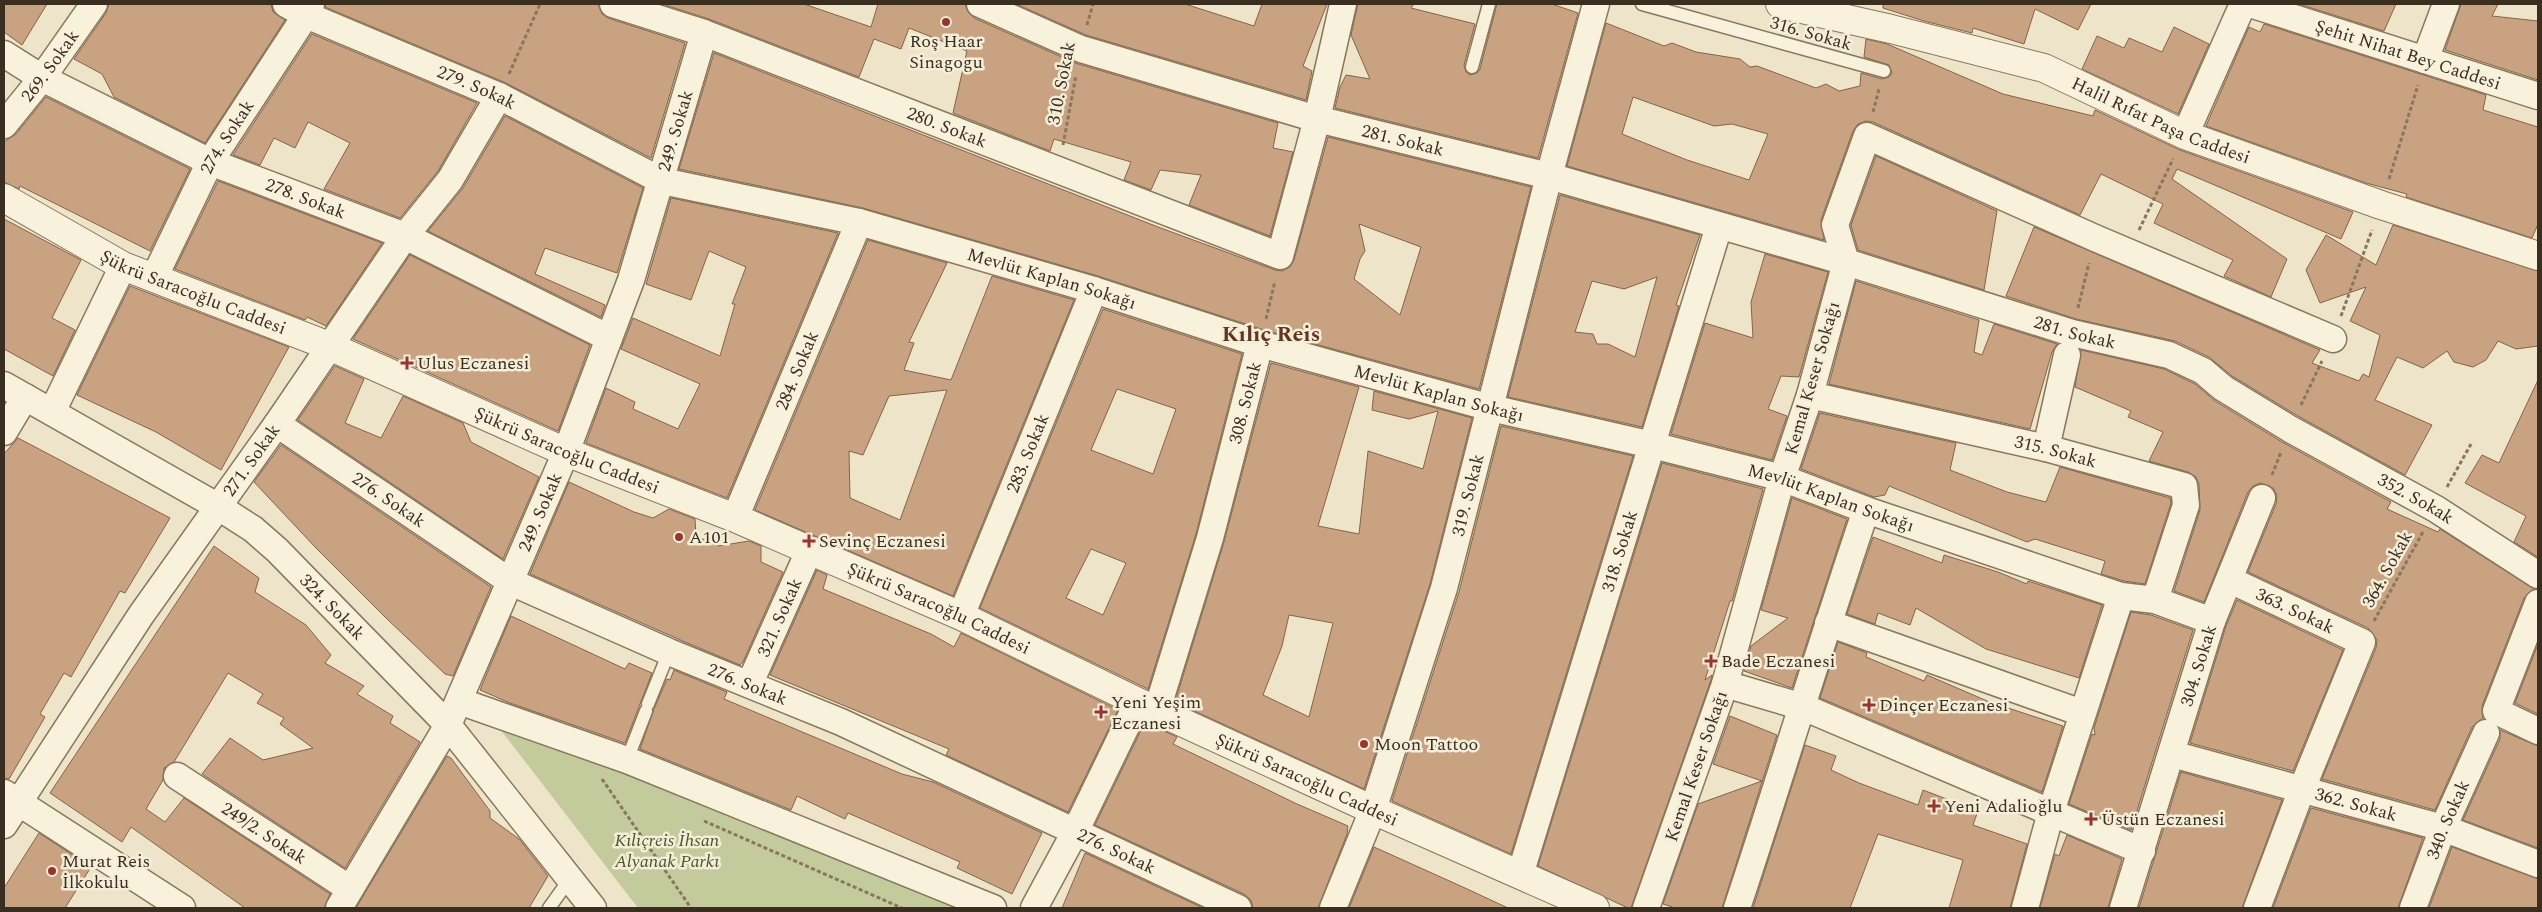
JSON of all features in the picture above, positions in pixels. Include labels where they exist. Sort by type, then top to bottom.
[{"type":"street","name":"269. Sokak","points":[[4,125],[42,78],[94,4]]},
{"type":"street","name":"280. Sokak","points":[[613,4],[704,34],[1058,168],[1280,256]]},
{"type":"street","name":"281. Sokak","points":[[980,4],[1082,49],[1318,119],[1549,176],[1839,260],[2070,344],[2169,355],[2203,371],[2223,388],[2290,429]]},
{"type":"street","points":[[1280,256],[1318,119],[1343,4]]},
{"type":"street","name":"319. Sokak","points":[[1333,908],[1373,810],[1444,588],[1549,176],[1596,4]]},
{"type":"street","name":"Halil Rıfat Paşa Caddesi","points":[[1780,4],[1891,29],[2044,68],[2185,136],[2382,205],[2538,256]]},
{"type":"street","points":[[2185,136],[2243,4]]},
{"type":"street","name":"Şehit Nihat Bey Caddesi","points":[[2250,4],[2538,96]]},
{"type":"street","points":[[2425,60],[2446,4]]},
{"type":"street","name":"279. Sokak","points":[[301,8],[499,96],[662,181]]},
{"type":"street","name":"274. Sokak","points":[[154,278],[210,162],[301,8]]},
{"type":"street","name":"249. Sokak","points":[[344,899],[448,725],[566,452],[631,280],[662,181],[704,34]]},
{"type":"street","name":"278. Sokak","points":[[4,54],[42,78],[210,162],[405,236],[609,338]]},
{"type":"street","name":"271. Sokak","points":[[4,825],[11,797],[277,424],[405,236],[450,180],[499,96]]},
{"type":"street","points":[[1839,260],[1835,225],[1867,136],[2095,238],[2129,250],[2332,339]]},
{"type":"street","name":"Mevlüt Kaplan Sokağı","points":[[662,181],[859,222],[1094,290],[1260,344],[1491,408],[1652,445],[1782,478],[1866,510],[2122,596],[2155,600],[2212,621]]},
{"type":"street","name":"Şükrü Saracoğlu Caddesi","points":[[4,198],[123,266],[329,346],[566,452],[735,518],[961,616],[1147,706],[1373,810],[1595,908]]},
{"type":"street","name":"284. Sokak","points":[[735,518],[859,222]]},
{"type":"street","name":"318. Sokak","points":[[1520,876],[1719,226]]},
{"type":"street","name":"Kemal Keser Sokağı","points":[[1646,908],[1725,684],[1782,478],[1810,395],[1839,260]]},
{"type":"street","points":[[52,412],[123,266]]},
{"type":"street","name":"283. Sokak","points":[[961,616],[1094,290]]},
{"type":"street","name":"308. Sokak","points":[[1034,908],[1147,706],[1210,538],[1260,344]]},
{"type":"street","points":[[2046,448],[2070,344]]},
{"type":"street","points":[[4,432],[15,391]]},
{"type":"street","name":"324. Sokak","points":[[15,391],[217,506],[253,529],[277,550],[448,725],[593,908]]},
{"type":"street","name":"315. Sokak","points":[[1810,395],[2046,448],[2184,486],[2186,505],[2155,600]]},
{"type":"street","name":"276. Sokak","points":[[277,424],[511,582],[669,652],[841,722],[1238,908]]},
{"type":"street","name":"352. Sokak","points":[[2290,429],[2436,509],[2538,575]]},
{"type":"street","name":"304. Sokak","points":[[2123,908],[2212,621],[2262,498]]},
{"type":"street","points":[[1737,908],[1866,510]]},
{"type":"street","name":"321. Sokak","points":[[750,684],[810,551]]},
{"type":"street","name":"363. Sokak","points":[[2230,580],[2362,642]]},
{"type":"street","points":[[2025,908],[2082,713],[2122,596]]},
{"type":"street","name":"340. Sokak","points":[[2413,908],[2443,828],[2491,722],[2538,603]]},
{"type":"street","points":[[1828,623],[2082,713]]},
{"type":"street","points":[[2257,908],[2302,789],[2362,642]]},
{"type":"street","points":[[1725,684],[1803,707],[2142,851]]},
{"type":"street","points":[[459,701],[627,760],[993,908]]},
{"type":"street","points":[[2491,722],[2538,731]]},
{"type":"street","name":"362. Sokak","points":[[2172,754],[2443,828],[2538,864]]},
{"type":"street","name":"249/2. Sokak","points":[[178,776],[344,899]]},
{"type":"street","points":[[11,797],[182,908]]},
{"type":"lane","points":[[1472,67],[1489,4]]},
{"type":"lane","name":"316. Sokak","points":[[1642,4],[1884,71]]},
{"type":"lane","points":[[627,760],[669,652]]},
{"type":"lane","points":[[549,908],[569,880]]},
{"type":"path","points":[[519,51],[540,4]]},
{"type":"path","name":"310. Sokak","points":[[1058,168],[1092,4]]},
{"type":"path","points":[[2382,205],[2425,60]]},
{"type":"path","points":[[2129,250],[2185,136]]},
{"type":"path","points":[[2070,344],[2095,238]]},
{"type":"path","name":"308. Sokak","points":[[1260,344],[1280,256]]},
{"type":"path","points":[[2262,498],[2290,429]]},
{"type":"path","name":"364. Sokak","points":[[2362,642],[2471,444]]},
{"type":"path","points":[[609,780],[600,776],[691,908]]},
{"type":"path","points":[[697,818],[902,908]]},
{"type":"green space","name":"Kılıçreis İhsan Alyanak Parkı","points":[[490,716],[964,908],[638,908]]},
{"type":"building","points":[[4,4],[47,4],[22,45],[4,32]]},
{"type":"building","points":[[109,4],[271,4],[273,12],[285,20],[205,143],[114,97],[102,74],[74,59],[106,13]]},
{"type":"building","points":[[326,4],[598,4],[602,14],[608,18],[685,43],[651,158],[506,83],[325,7]]},
{"type":"building","points":[[662,4],[804,4],[871,27],[878,4],[965,4],[968,12],[974,18],[1075,63],[1278,123],[1273,148],[1293,152],[1270,236],[1189,205],[1201,175],[1160,170],[1151,190],[1124,180],[1131,162],[1054,139],[1050,151],[953,113],[967,51],[909,28],[901,49],[874,39],[859,77],[709,19]]},
{"type":"building","points":[[1016,4],[1185,4],[1254,26],[1262,4],[1327,4],[1303,66],[1312,71],[1306,100],[1086,35]]},
{"type":"building","points":[[1358,4],[1414,4],[1411,8],[1475,24],[1464,65],[1466,72],[1470,75],[1477,73],[1480,69],[1497,4],[1552,4],[1578,13],[1538,158],[1335,108],[1340,87],[1346,75],[1370,79],[1351,35]]},
{"type":"building","points":[[1883,4],[2091,4],[2078,30],[2035,9],[2024,44],[1973,28],[1972,33],[1924,21],[1883,8]]},
{"type":"building","points":[[2299,4],[2396,4],[2384,31]]},
{"type":"building","points":[[2461,4],[2498,4],[2492,16],[2538,21],[2538,80],[2445,50]]},
{"type":"building","points":[[1606,23],[1664,46],[1672,43],[1696,52],[1740,59],[1750,67],[1757,66],[1816,88],[1826,84],[1839,91],[1860,86],[1861,73],[1882,79],[1889,77],[1892,73],[1889,65],[1864,57],[1866,39],[1887,44],[2003,94],[2093,116],[2095,110],[2180,150],[2353,212],[2341,239],[2177,169],[2172,179],[2287,259],[2271,297],[2224,276],[2233,260],[2154,223],[2163,204],[2101,174],[2080,215],[1873,122],[1866,121],[1858,124],[1853,131],[1821,220],[1824,240],[1567,166]],"holes":[[[1633,97],[1714,126],[1732,124],[1768,134],[1749,180],[1687,160],[1622,134]]]},
{"type":"building","points":[[2264,24],[2486,95],[2483,110],[2538,127],[2538,224],[2532,238],[2406,197],[2407,194],[2366,183],[2206,126],[2249,27],[2260,32]]},
{"type":"building","points":[[2174,27],[2209,44],[2178,114],[2082,69],[2097,36],[2124,48],[2129,38],[2162,52]]},
{"type":"building","points":[[312,34],[477,103],[438,171],[400,218],[324,189],[350,143],[308,122],[295,148],[274,138],[260,165],[233,155]]},
{"type":"building","points":[[714,53],[1158,227],[1275,270],[1282,271],[1290,267],[1294,260],[1328,137],[1531,187],[1479,389],[1264,330],[1098,276],[863,208],[679,169]],"holes":[[[1359,224],[1421,247],[1400,315],[1354,279],[1360,259],[1365,251]]]},
{"type":"building","points":[[46,97],[190,169],[150,251],[20,186],[19,189],[4,182],[4,142],[16,134]]},
{"type":"building","points":[[505,116],[643,188],[617,273],[545,248],[535,274],[605,305],[601,317],[428,231],[463,188]]},
{"type":"building","points":[[1876,156],[1997,211],[1984,290],[1858,250],[1851,225]]},
{"type":"building","points":[[218,181],[382,243],[326,326],[307,317],[305,320],[175,269]]},
{"type":"building","points":[[1560,195],[1700,235],[1676,305],[1679,306],[1642,427],[1508,397]],"holes":[[[1657,277],[1635,357],[1608,344],[1597,344],[1593,334],[1575,332],[1592,281],[1624,289]]]},
{"type":"building","points":[[671,198],[838,233],[727,498],[586,443],[606,388],[635,402],[633,409],[678,429],[700,384],[621,349],[633,318],[720,356],[735,304],[732,304],[746,267],[709,251],[691,300],[646,284]]},
{"type":"building","points":[[4,219],[81,260],[52,318],[75,330],[53,376],[4,349]]},
{"type":"building","points":[[2393,225],[2538,271],[2538,346],[2516,349],[2498,341],[2486,360],[2473,367],[2454,362],[2447,351],[2423,368],[2397,357],[2375,400],[2432,425],[2405,475],[2298,416],[2232,376],[2209,357],[2175,341],[2076,319],[2006,296],[2034,227],[2320,350],[2312,363],[2359,381],[2363,374],[2369,377],[2380,335],[2350,321],[2366,287],[2320,303],[2306,270],[2326,235],[2376,265]]},
{"type":"building","points":[[868,240],[947,263],[909,342],[914,343],[904,370],[951,380],[992,276],[1074,300],[953,596],[755,510]],"holes":[[[947,390],[900,520],[850,498],[849,451],[863,455],[889,396]]]},
{"type":"building","points":[[1765,254],[1828,272],[1799,377],[1781,376],[1768,409],[1787,416],[1772,460],[1671,434],[1705,323],[1753,338],[1751,302]]},
{"type":"building","points":[[410,255],[590,345],[558,431],[353,339]]},
{"type":"building","points":[[1856,281],[1979,320],[1974,352],[1982,355],[1994,324],[2057,344],[2052,352],[2030,429],[1829,384]]},
{"type":"building","points":[[130,286],[289,347],[221,470],[156,432],[77,395]]},
{"type":"building","points":[[1103,309],[1242,354],[1196,534],[1148,689],[980,608]],"holes":[[[1117,389],[1176,409],[1153,474],[1091,450]],[[1091,549],[1126,563],[1103,615],[1066,598]]]},
{"type":"building","points":[[2081,350],[2164,369],[2195,384],[2215,401],[2282,442],[2391,502],[2387,509],[2438,532],[2440,529],[2534,589],[2524,598],[2482,706],[2483,718],[2472,727],[2435,810],[2322,779],[2376,648],[2377,640],[2368,628],[2248,572],[2276,504],[2277,495],[2273,488],[2260,483],[2253,486],[2248,492],[2204,602],[2174,591],[2200,510],[2199,484],[2196,477],[2188,472],[2149,461],[2163,432],[2128,417],[2131,411],[2075,387]]},
{"type":"building","points":[[1271,363],[1359,387],[1318,526],[1359,534],[1368,451],[1423,469],[1438,411],[1409,419],[1372,410],[1374,391],[1472,418],[1430,584],[1364,789],[1175,702],[1224,542]],"holes":[[[1289,615],[1333,623],[1309,717],[1263,695],[1282,646]]]},
{"type":"building","points":[[335,366],[364,379],[345,423],[381,438],[403,396],[463,423],[471,442],[539,477],[503,559],[298,420]]},
{"type":"building","points":[[2538,380],[2538,557],[2514,542],[2526,516],[2465,483],[2482,455],[2499,463]]},
{"type":"building","points":[[1820,413],[1956,443],[1950,470],[2007,492],[2046,502],[2060,467],[2170,498],[2171,503],[2145,584],[2124,581],[2101,574],[2105,561],[2035,539],[2027,542],[1889,486],[1885,495],[1874,497],[1801,469]]},
{"type":"building","points":[[1501,426],[1633,456],[1511,854],[1392,801],[1459,592]]},
{"type":"building","points":[[18,438],[170,518],[125,593],[120,591],[71,677],[64,673],[40,714],[45,717],[9,779],[4,778],[4,454]]},
{"type":"building","points":[[281,445],[491,587],[453,676],[445,674],[386,618],[254,482]]},
{"type":"building","points":[[1662,463],[1763,489],[1732,601],[1730,601],[1705,680],[1712,675],[1711,680],[1631,908],[1628,908],[1538,866]]},
{"type":"building","points":[[569,482],[634,512],[653,518],[669,509],[695,519],[696,536],[718,546],[749,541],[761,546],[761,562],[783,572],[740,665],[530,574]]},
{"type":"building","points":[[1792,498],[1847,519],[1792,688],[1744,671],[1751,646],[1788,618],[1761,610]]},
{"type":"building","points":[[1873,537],[1942,563],[1944,555],[1998,572],[2027,584],[2028,581],[2102,605],[2079,678],[1986,649],[1916,608],[1910,625],[1878,613],[1875,624],[1847,614]]},
{"type":"building","points":[[214,546],[259,578],[255,592],[306,625],[331,655],[325,663],[364,686],[357,694],[393,716],[390,723],[420,742],[345,868],[202,774],[230,738],[263,760],[313,748],[280,724],[284,718],[257,703],[263,694],[228,673],[174,762],[164,768],[163,780],[146,809],[165,822],[184,798],[330,894],[324,908],[245,908],[131,827],[122,842],[50,793]]},
{"type":"building","points":[[817,570],[827,575],[823,589],[931,634],[954,647],[961,633],[1118,710],[1068,812],[946,755],[949,749],[770,675]]},
{"type":"building","points":[[2237,600],[2343,650],[2293,771],[2190,743],[2226,626]]},
{"type":"building","points":[[2131,612],[2151,615],[2193,630],[2131,830],[2069,804],[2092,734],[2095,735],[2094,728]]},
{"type":"building","points":[[511,616],[625,669],[629,663],[652,673],[625,743],[510,703],[480,690]]},
{"type":"building","points":[[1838,642],[1867,653],[1866,657],[1924,681],[1927,675],[2008,710],[2008,708],[2063,726],[2042,792],[1820,698]]},
{"type":"building","points":[[2538,644],[2538,714],[2515,703]]},
{"type":"building","points":[[674,670],[727,692],[724,699],[902,774],[933,782],[1042,833],[1012,894],[957,868],[960,862],[848,813],[845,819],[797,796],[791,810],[640,749],[654,709],[667,679],[670,680]]},
{"type":"building","points":[[1730,716],[1777,735],[1722,908],[1675,908],[1663,904],[1698,804],[1762,781],[1713,764]]},
{"type":"building","points":[[1145,722],[1177,737],[1173,744],[1297,804],[1348,826],[1347,834],[1318,908],[1253,908],[1251,900],[1244,894],[1095,825]]},
{"type":"building","points":[[2500,730],[2538,746],[2538,848],[2463,820],[2500,739]]},
{"type":"building","points":[[1805,745],[1836,756],[1831,770],[1859,783],[1918,805],[1923,790],[1978,811],[1973,825],[2027,844],[2010,908],[1949,908],[1963,860],[1878,834],[1850,908],[1753,908]]},
{"type":"building","points":[[447,756],[451,758],[490,811],[490,818],[519,839],[548,876],[529,908],[356,908]]},
{"type":"building","points":[[2181,772],[2282,800],[2242,908],[2139,908]]},
{"type":"building","points":[[2311,808],[2423,838],[2398,908],[2273,908]]},
{"type":"building","name":"Murat Reis İlkokulu","points":[[39,833],[91,867],[65,908],[4,908],[4,888]]},
{"type":"building","points":[[2067,835],[2122,859],[2108,908],[2040,908],[2055,854],[2059,856]]},
{"type":"building","points":[[1374,847],[1465,888],[1508,908],[1349,908]]},
{"type":"building","points":[[2452,847],[2538,879],[2538,908],[2429,908]]},
{"type":"building","points":[[1085,853],[1203,908],[1062,908]]},
{"type":"place","name":"Roş Haar Sinagogu","points":[[946,22]]},
{"type":"place","name":"Ulus Eczanesi","points":[[407,363]]},
{"type":"place","name":"A101","points":[[679,537]]},
{"type":"place","name":"Sevinç Eczanesi","points":[[809,541]]},
{"type":"place","name":"Bade Eczanesi","points":[[1711,661]]},
{"type":"place","name":"Dinçer Eczanesi","points":[[1869,705]]},
{"type":"place","name":"Yeni Yeşim Eczanesi","points":[[1101,712]]},
{"type":"place","name":"Moon Tattoo","points":[[1364,744]]},
{"type":"place","name":"Yeni Adalioğlu","points":[[1934,806]]},
{"type":"place","name":"Üstün Eczanesi","points":[[2091,819]]},
{"type":"place","name":"Murat Reis İlkokulu","points":[[52,871]]},
{"type":"district","name":"Kılıç Reis","points":[[1271,333]]}]
